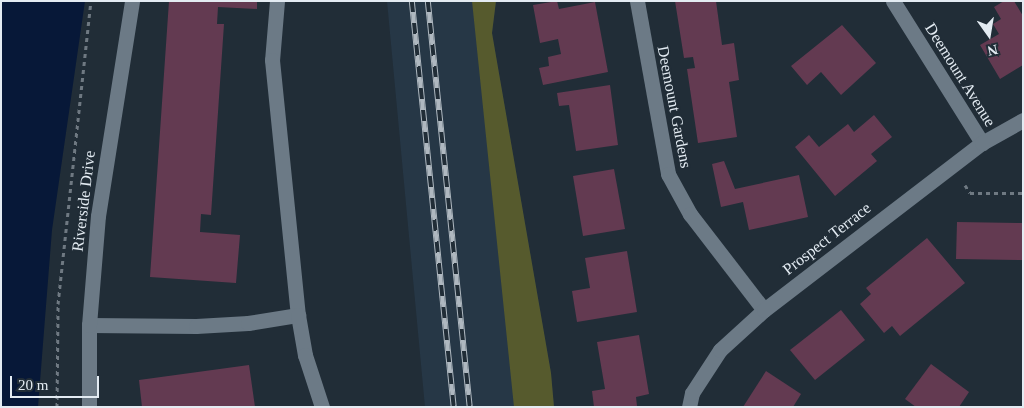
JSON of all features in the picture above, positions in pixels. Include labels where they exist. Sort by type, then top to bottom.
[{"type":"street","name":"Riverside Drive","points":[[90,407],[89,325],[98,216],[132,1]]},
{"type":"street","points":[[277,1],[272,60],[298,315],[305,355],[322,407]]},
{"type":"street","name":"Deemount Gardens","points":[[637,1],[668,174],[690,214],[764,310]]},
{"type":"street","name":"Deemount Avenue","points":[[893,1],[982,143]]},
{"type":"street","name":"Prospect Terrace","points":[[689,407],[692,393],[720,350],[764,310],[982,143],[1020,127]]},
{"type":"street","points":[[89,325],[196,326],[248,323],[298,315]]},
{"type":"path","points":[[57,407],[58,304],[91,1]]},
{"type":"path","points":[[951,166],[970,192],[1023,193]]},
{"type":"shaded area","points":[[387,1],[496,1],[492,33],[551,373],[554,407],[425,407]]},
{"type":"green space","points":[[472,1],[496,1],[492,33],[551,373],[554,407],[514,407]]},
{"type":"water","points":[[1,1],[85,1],[52,230],[38,407],[1,407]]},
{"type":"building","points":[[169,1],[257,1],[257,9],[218,7],[217,24],[224,24],[211,215],[201,214],[200,232],[240,235],[236,283],[150,277]]},
{"type":"building","points":[[557,1],[559,9],[595,2],[608,72],[543,85],[539,68],[549,66],[548,57],[561,54],[558,39],[540,43],[533,5]]},
{"type":"building","points":[[675,1],[716,1],[722,45],[734,43],[739,80],[729,82],[737,137],[698,143],[687,69],[695,68],[693,57],[684,58]]},
{"type":"building","points":[[1004,1],[1014,1],[1023,16],[1023,65],[1000,79],[980,45],[999,34],[993,24],[1001,19],[994,7]]},
{"type":"building","points":[[842,25],[876,63],[841,95],[821,72],[807,85],[791,66]]},
{"type":"building","points":[[610,85],[618,145],[576,151],[569,105],[559,106],[557,93]]},
{"type":"building","points":[[874,115],[892,137],[871,154],[877,161],[835,196],[795,147],[809,135],[819,147],[848,124],[854,132]]},
{"type":"building","points":[[724,161],[735,189],[799,175],[808,217],[749,230],[743,202],[721,207],[712,164]]},
{"type":"building","points":[[614,169],[625,229],[583,236],[573,176]]},
{"type":"building","points":[[957,222],[1023,223],[1023,260],[956,259]]},
{"type":"building","points":[[927,238],[965,283],[900,336],[892,326],[884,333],[860,304],[871,294],[866,288]]},
{"type":"building","points":[[627,251],[637,312],[577,322],[572,291],[590,288],[585,258]]},
{"type":"building","points":[[841,310],[865,340],[815,380],[790,350]]},
{"type":"building","points":[[639,335],[649,394],[636,397],[637,406],[594,407],[592,391],[605,389],[597,342]]},
{"type":"building","points":[[931,364],[969,392],[959,407],[916,407],[905,399]]},
{"type":"building","points":[[249,365],[255,407],[142,407],[139,380]]},
{"type":"building","points":[[766,371],[801,394],[793,407],[743,407]]},
{"type":"railway","points":[[412,1],[454,407]]},
{"type":"railway","points":[[428,1],[470,407]]}]
